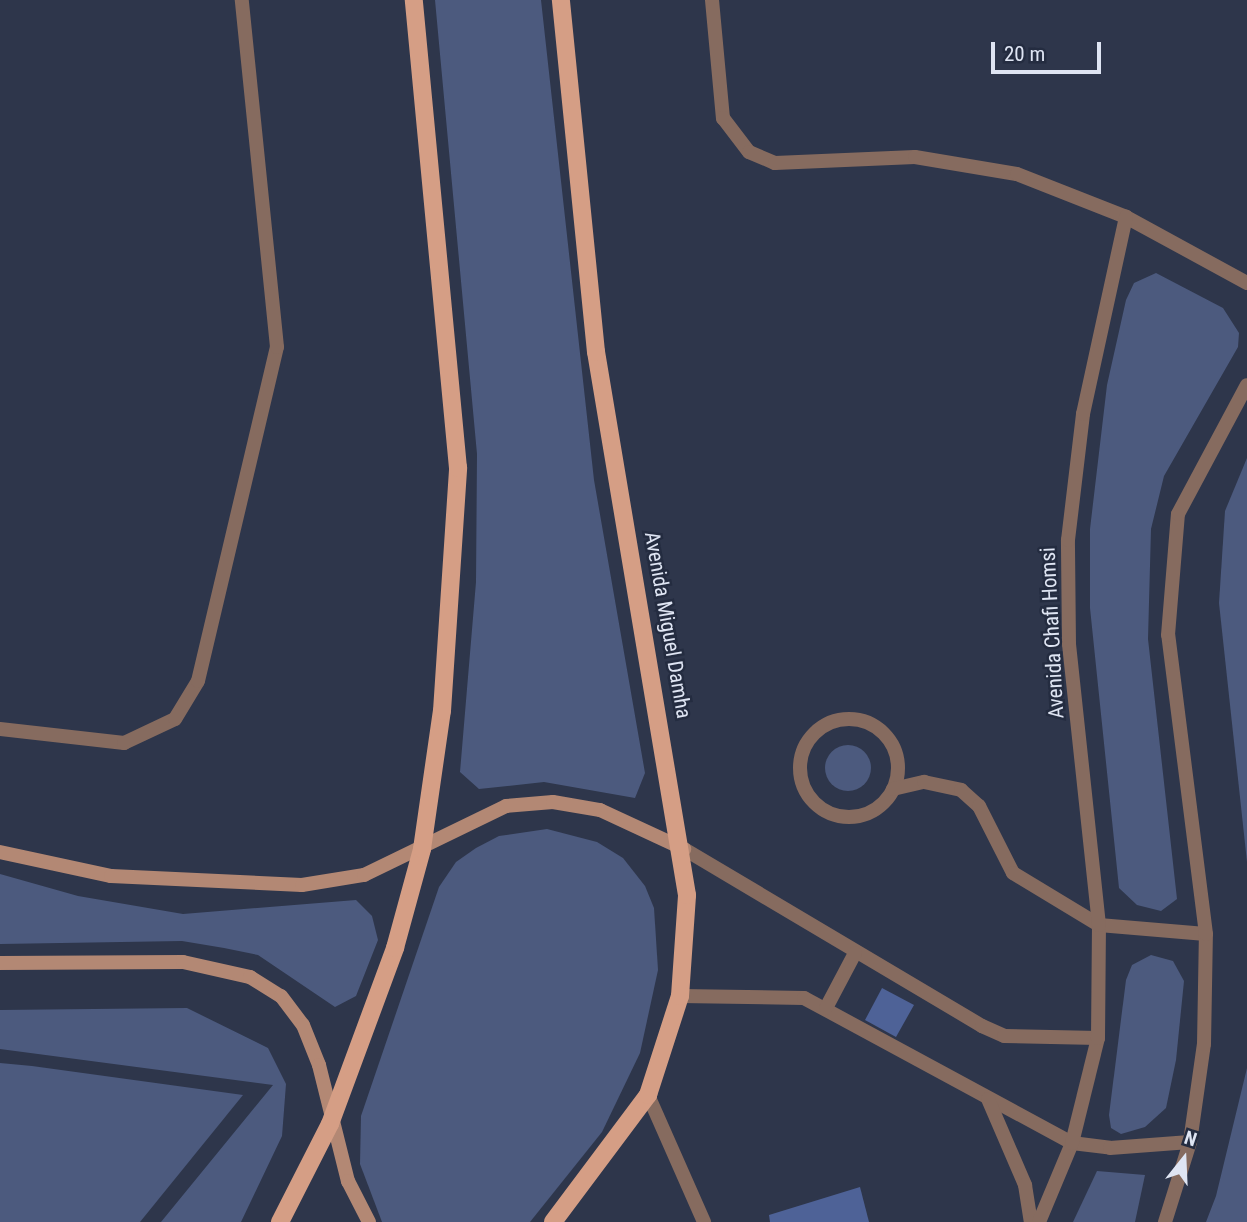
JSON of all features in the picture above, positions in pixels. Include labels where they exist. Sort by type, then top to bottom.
[{"type":"main road","points":[[281,1222],[330,1124],[395,948],[422,849],[453,601],[458,468],[414,0]]},
{"type":"main road","name":"Avenida Miguel Damha","points":[[553,1222],[648,1095],[680,996],[687,947],[684,849],[596,352],[561,0]]},
{"type":"street","points":[[0,729],[124,743],[149,735],[175,719],[198,681],[277,347],[242,0]]},
{"type":"street","points":[[712,0],[723,118],[750,152],[775,163],[915,157],[1017,174],[1126,217],[1247,282]]},
{"type":"street","name":"Avenida Chafi Homsi","points":[[1039,1222],[1072,1143],[1098,1038],[1099,925],[1069,644],[1068,540],[1083,414],[1126,217]]},
{"type":"street","points":[[1165,1222],[1190,1142],[1204,1044],[1206,934],[1168,635],[1178,514],[1247,385]]},
{"type":"street","points":[[898,763],[893,789],[884,803],[855,817],[823,809],[803,784],[803,752],[823,726],[855,719],[884,733],[898,763],[924,782],[961,790],[979,806],[1013,873],[1099,925],[1206,934]]},
{"type":"street","points":[[893,789],[924,782]]},
{"type":"street","points":[[0,852],[111,876],[235,887],[364,875],[422,849],[462,823],[506,806],[553,803],[600,810],[684,849],[855,953],[1004,1036],[1098,1038]]},
{"type":"street","points":[[827,1008],[855,953]]},
{"type":"street","points":[[0,963],[183,962],[250,977],[281,996],[303,1025],[330,1124],[369,1222]]},
{"type":"street","points":[[680,996],[804,998],[827,1008],[1072,1143],[1110,1148],[1190,1142]]},
{"type":"street","points":[[648,1095],[704,1222]]},
{"type":"street","points":[[988,1099],[1025,1185],[1031,1222]]},
{"type":"shaded area","points":[[435,0],[541,0],[594,480],[645,773],[635,798],[544,782],[479,789],[460,772],[476,582],[477,454]]},
{"type":"shaded area","points":[[1156,273],[1223,308],[1239,333],[1238,347],[1164,476],[1151,529],[1148,639],[1177,899],[1161,911],[1137,905],[1119,888],[1090,608],[1090,529],[1107,385],[1126,300],[1134,283]]},
{"type":"shaded area","points":[[1247,458],[1247,862],[1219,603],[1225,511]]},
{"type":"shaded area","points":[[848,745],[864,752],[871,768],[864,784],[848,791],[832,784],[825,768],[832,752]]},
{"type":"shaded area","points":[[547,829],[597,842],[623,858],[645,886],[654,908],[658,970],[640,1053],[602,1132],[530,1222],[382,1222],[360,1164],[361,1116],[439,887],[456,862],[476,848],[499,836]]},
{"type":"shaded area","points":[[0,874],[78,896],[183,914],[356,900],[372,916],[378,940],[356,996],[335,1007],[258,955],[224,948],[182,941],[0,944]]},
{"type":"shaded area","points":[[1151,955],[1173,961],[1184,981],[1176,1060],[1166,1108],[1145,1127],[1121,1134],[1111,1128],[1109,1115],[1126,980],[1132,965]]},
{"type":"shaded area","points":[[187,1008],[268,1048],[286,1084],[282,1136],[241,1222],[161,1222],[273,1085],[0,1049],[0,1010]]},
{"type":"shaded area","points":[[0,1063],[243,1095],[140,1222],[0,1222]]},
{"type":"shaded area","points":[[1247,1068],[1247,1222],[1206,1222],[1216,1196]]},
{"type":"shaded area","points":[[1097,1171],[1145,1175],[1135,1222],[1073,1222]]},
{"type":"building","points":[[882,988],[914,1005],[896,1037],[865,1020]]},
{"type":"building","points":[[860,1187],[869,1222],[770,1222],[769,1215]]}]
